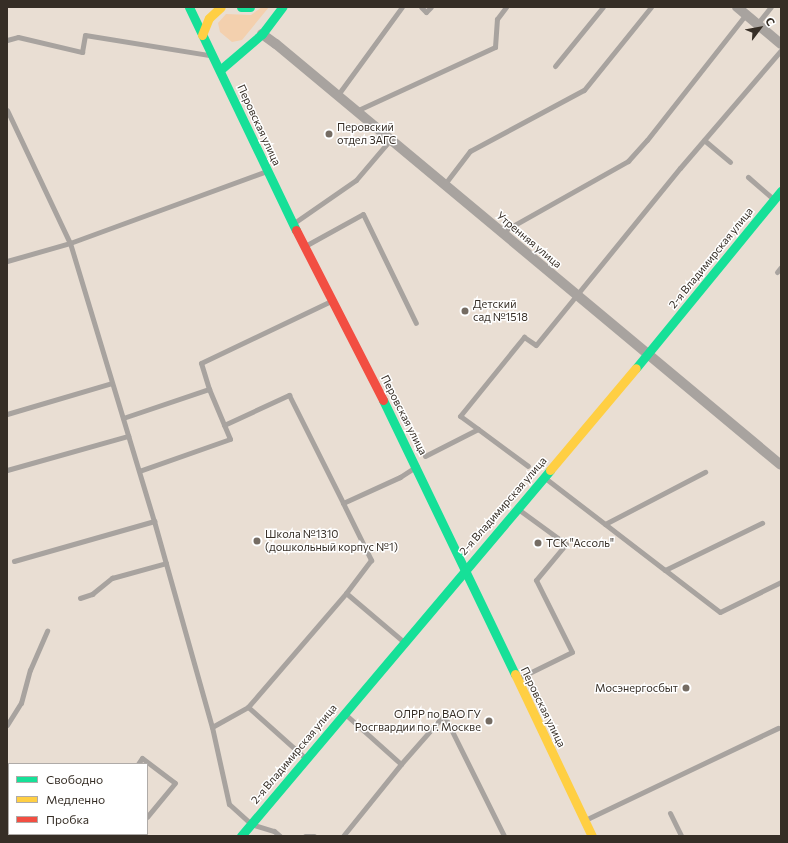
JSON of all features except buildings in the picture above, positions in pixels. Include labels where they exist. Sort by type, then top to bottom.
[{"type":"main road","name":"Перовская улица","points":[[189,7],[293,224],[417,466],[516,679],[592,836]]},
{"type":"main road","points":[[202,35],[209,18],[221,7]]},
{"type":"main road","points":[[241,7],[250,7]]},
{"type":"main road","points":[[220,70],[248,48],[262,34],[282,7]]},
{"type":"main road","points":[[210,51],[223,52],[248,48]]},
{"type":"main road","name":"2-я Владимирская улица","points":[[241,836],[465,569],[647,356],[781,191]]},
{"type":"street","points":[[737,7],[781,44]]},
{"type":"street","name":"Утренняя улица","points":[[262,34],[501,232],[647,356],[781,465]]},
{"type":"lane","points":[[337,96],[402,7]]},
{"type":"lane","points":[[421,7],[426,12],[431,7]]},
{"type":"lane","points":[[356,111],[495,47],[497,19],[506,7]]},
{"type":"lane","points":[[555,66],[603,7]]},
{"type":"lane","points":[[444,185],[470,151],[584,90],[651,7]]},
{"type":"lane","points":[[757,24],[771,7]]},
{"type":"lane","points":[[501,232],[628,161],[647,140],[746,14]]},
{"type":"lane","points":[[7,40],[18,37],[82,52],[85,36],[210,51]]},
{"type":"lane","points":[[528,466],[460,416],[524,337],[536,345],[704,140],[781,50]]},
{"type":"lane","points":[[7,110],[70,243],[166,563],[212,727],[229,804],[251,824],[274,831],[280,836]]},
{"type":"lane","points":[[293,224],[356,180],[390,140]]},
{"type":"lane","points":[[704,140],[730,162]]},
{"type":"lane","points":[[7,261],[70,243],[267,170]]},
{"type":"lane","points":[[748,177],[774,199]]},
{"type":"lane","points":[[304,246],[363,214],[416,322]]},
{"type":"lane","points":[[777,272],[781,267]]},
{"type":"lane","points":[[139,471],[230,439],[209,389],[201,363],[332,300]]},
{"type":"lane","points":[[7,414],[112,383]]},
{"type":"lane","points":[[122,418],[209,389]]},
{"type":"lane","points":[[212,727],[248,706],[346,593],[371,560],[289,395],[224,425]]},
{"type":"lane","points":[[425,456],[478,429]]},
{"type":"lane","points":[[7,470],[128,436]]},
{"type":"lane","points":[[343,503],[400,477],[417,466]]},
{"type":"lane","points":[[605,524],[705,472]]},
{"type":"lane","points":[[543,477],[720,612],[781,582]]},
{"type":"lane","points":[[516,679],[572,652],[536,580],[566,544],[517,508]]},
{"type":"lane","points":[[14,560],[154,521]]},
{"type":"lane","points":[[665,570],[762,523]]},
{"type":"lane","points":[[80,598],[92,594],[112,578],[166,563]]},
{"type":"lane","points":[[346,593],[404,642]]},
{"type":"lane","points":[[7,726],[25,694],[30,670],[47,631]]},
{"type":"lane","points":[[248,706],[306,759]]},
{"type":"lane","points":[[344,713],[400,764]]},
{"type":"lane","points":[[343,836],[400,764],[444,715],[504,836]]},
{"type":"lane","points":[[584,820],[778,728]]},
{"type":"lane","points":[[139,763],[142,758],[175,783],[148,816]]},
{"type":"lane","points":[[670,814],[681,836]]},
{"type":"lane","points":[[305,836],[314,836]]},
{"type":"shaded area","points":[[262,7],[269,7],[242,40],[232,42],[220,32],[218,23],[226,14],[251,15]]},
{"type":"traffic: fast","points":[[189,7],[296,230]]},
{"type":"traffic: fast","points":[[241,7],[250,7]]},
{"type":"traffic: fast","points":[[220,70],[262,34],[282,7]]},
{"type":"traffic: fast","points":[[636,368],[781,191]]},
{"type":"traffic: fast","points":[[383,400],[515,674]]},
{"type":"traffic: fast","points":[[241,836],[550,470]]},
{"type":"traffic: slow","points":[[202,35],[209,18],[221,7]]},
{"type":"traffic: slow","points":[[550,470],[636,368]]},
{"type":"traffic: slow","points":[[515,674],[592,836]]},
{"type":"traffic: jam","points":[[296,230],[383,400]]},
{"type":"place","name":"Перовский отдел ЗАГС","points":[[329,134]]},
{"type":"place","name":"Детский сад №1518","points":[[465,311]]},
{"type":"place","name":"Школа №1310 (дошкольный корпус №1)","points":[[257,541]]},
{"type":"place","name":"ТСК \"Ассоль\"","points":[[538,543]]},
{"type":"place","name":"Мосэнергосбыт","points":[[686,688]]},
{"type":"place","name":"ОЛРР по ВАО ГУ Росгвардии по г. Москве","points":[[489,721]]}]
